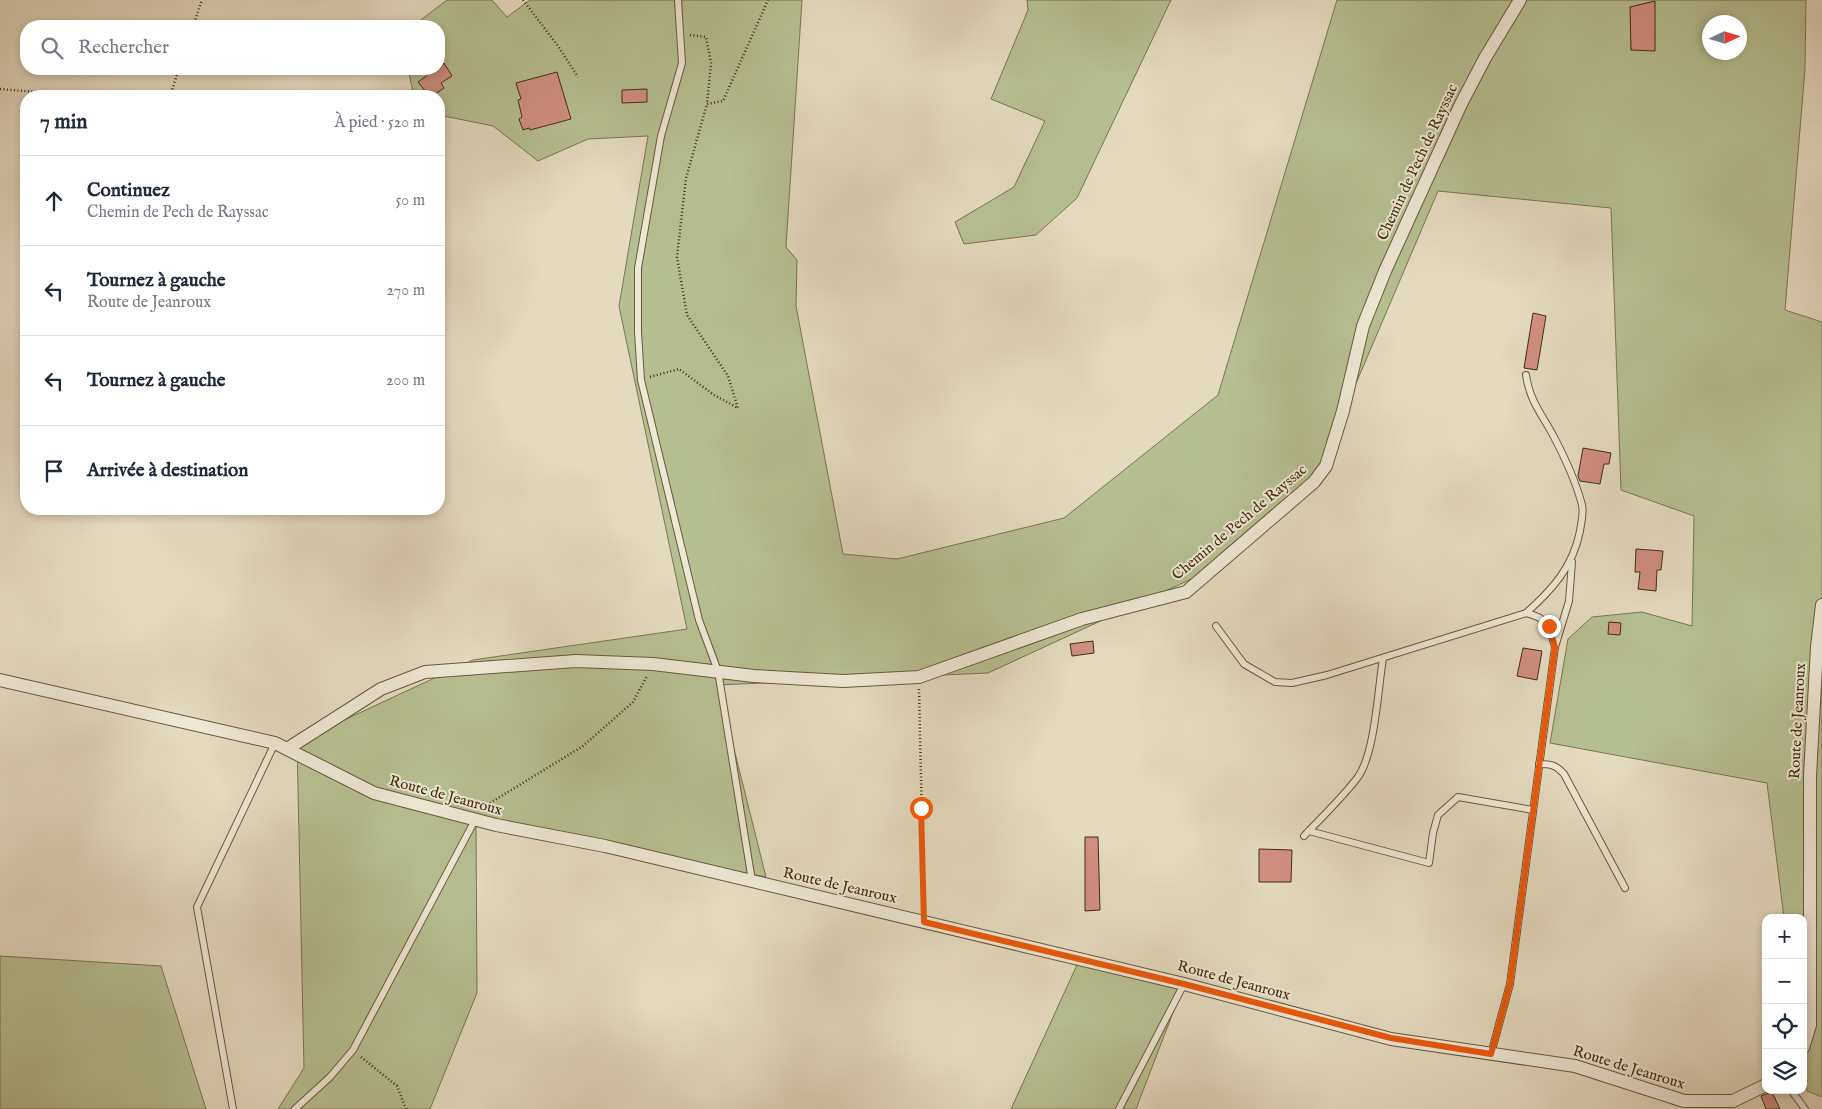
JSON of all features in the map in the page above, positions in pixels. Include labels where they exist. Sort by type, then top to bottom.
[{"type":"street","name":"Chemin de Pech de Rayssac","points":[[287,749],[381,689],[425,672],[576,661],[653,664],[754,676],[843,681],[919,677],[1082,619],[1186,592],[1314,482],[1326,466],[1343,411],[1363,326],[1385,272],[1461,104],[1485,58],[1520,0]]},
{"type":"street","name":"Route de Jeanroux","points":[[1807,1035],[1810,1025],[1810,776],[1822,605]]},
{"type":"street","name":"Route de Jeanroux","points":[[0,680],[274,743],[374,793],[475,820],[605,846],[1184,984],[1391,1038],[1575,1066],[1684,1101],[1733,1100],[1762,1087]]},
{"type":"lane","points":[[678,0],[682,63],[661,136],[638,268],[638,332],[641,380],[699,620],[718,671],[752,881]]},
{"type":"lane","points":[[1216,626],[1244,664],[1275,682],[1292,684],[1327,676],[1526,613],[1549,592],[1567,568],[1579,537],[1583,515],[1582,506],[1564,458],[1529,392],[1526,375]]},
{"type":"lane","points":[[1491,1054],[1510,984],[1555,647],[1570,601],[1572,558]]},
{"type":"lane","points":[[1526,613],[1539,616],[1549,626],[1555,647]]},
{"type":"lane","points":[[1304,836],[1358,776],[1366,762],[1371,743],[1383,658]]},
{"type":"lane","points":[[233,1109],[197,907],[274,743]]},
{"type":"lane","points":[[1539,764],[1558,766],[1564,774],[1625,888]]},
{"type":"lane","points":[[1309,831],[1429,863],[1433,833],[1438,815],[1458,797],[1533,810]]},
{"type":"lane","points":[[295,1109],[330,1077],[352,1050],[475,820]]},
{"type":"lane","points":[[1119,1109],[1184,984]]},
{"type":"lane","points":[[1793,1094],[1805,1109]]},
{"type":"path","points":[[195,20],[202,0]]},
{"type":"path","points":[[523,0],[578,76]]},
{"type":"path","points":[[708,104],[723,102],[768,0]]},
{"type":"path","points":[[641,380],[679,369],[714,395],[738,408],[728,376],[687,315],[677,257],[686,178],[708,104],[711,63],[706,37],[681,33]]},
{"type":"path","points":[[172,90],[177,75]]},
{"type":"path","points":[[0,89],[20,91]]},
{"type":"path","points":[[475,820],[490,803],[583,746],[633,702],[653,664]]},
{"type":"path","points":[[919,677],[924,922]]},
{"type":"path","points":[[352,1050],[397,1086],[406,1109]]},
{"type":"green space","points":[[447,0],[492,0],[507,17],[530,0],[802,0],[786,247],[797,260],[796,306],[843,554],[897,559],[1064,518],[1218,395],[1337,0],[1806,0],[1805,69],[1785,310],[1822,322],[1822,1097],[1807,1091],[1807,914],[1783,914],[1767,783],[1550,743],[1568,639],[1592,617],[1642,612],[1692,626],[1694,516],[1621,490],[1611,208],[1438,191],[1314,482],[1213,569],[988,673],[718,685],[766,877],[476,821],[477,993],[430,1109],[278,1109],[304,1068],[297,742],[473,660],[687,629],[619,306],[648,136],[588,139],[538,161],[493,126],[445,116],[445,90],[413,90],[409,75],[445,75],[445,20],[421,20]]},
{"type":"green space","points":[[1027,0],[1171,0],[1077,198],[1036,235],[964,244],[955,222],[1014,187],[1045,121],[991,99],[1028,10]]},
{"type":"green space","points":[[1082,954],[1184,984],[1136,1109],[1011,1109]]},
{"type":"green space","points":[[0,956],[161,966],[206,1109],[0,1109]]},
{"type":"building","points":[[1655,1],[1655,51],[1631,50],[1630,7]]},
{"type":"building","points":[[445,65],[452,76],[441,83],[444,88],[441,90],[424,90],[418,82],[428,75],[445,75]]},
{"type":"building","points":[[557,72],[571,119],[530,130],[529,128],[523,130],[519,119],[522,117],[518,100],[521,99],[516,83]]},
{"type":"building","points":[[647,89],[647,102],[622,103],[622,90]]},
{"type":"building","points":[[1533,313],[1546,316],[1537,370],[1524,368]]},
{"type":"building","points":[[1583,448],[1611,453],[1609,464],[1604,464],[1600,484],[1580,481],[1578,476]]},
{"type":"building","points":[[1636,549],[1663,551],[1661,570],[1657,570],[1656,591],[1638,589],[1640,572],[1635,572]]},
{"type":"building","points":[[1609,622],[1621,623],[1620,635],[1608,634]]},
{"type":"building","points":[[1093,641],[1094,653],[1072,656],[1070,644]]},
{"type":"building","points":[[1523,648],[1542,651],[1537,680],[1517,676]]},
{"type":"building","points":[[1085,837],[1098,837],[1100,910],[1085,911]]},
{"type":"building","points":[[1259,849],[1292,850],[1291,882],[1259,882]]},
{"type":"building","points":[[1773,1094],[1780,1109],[1766,1109],[1761,1096]]},
{"type":"route","points":[[921,808],[924,922],[1184,984],[1391,1038],[1491,1054],[1510,984],[1555,647],[1549,626]]}]
